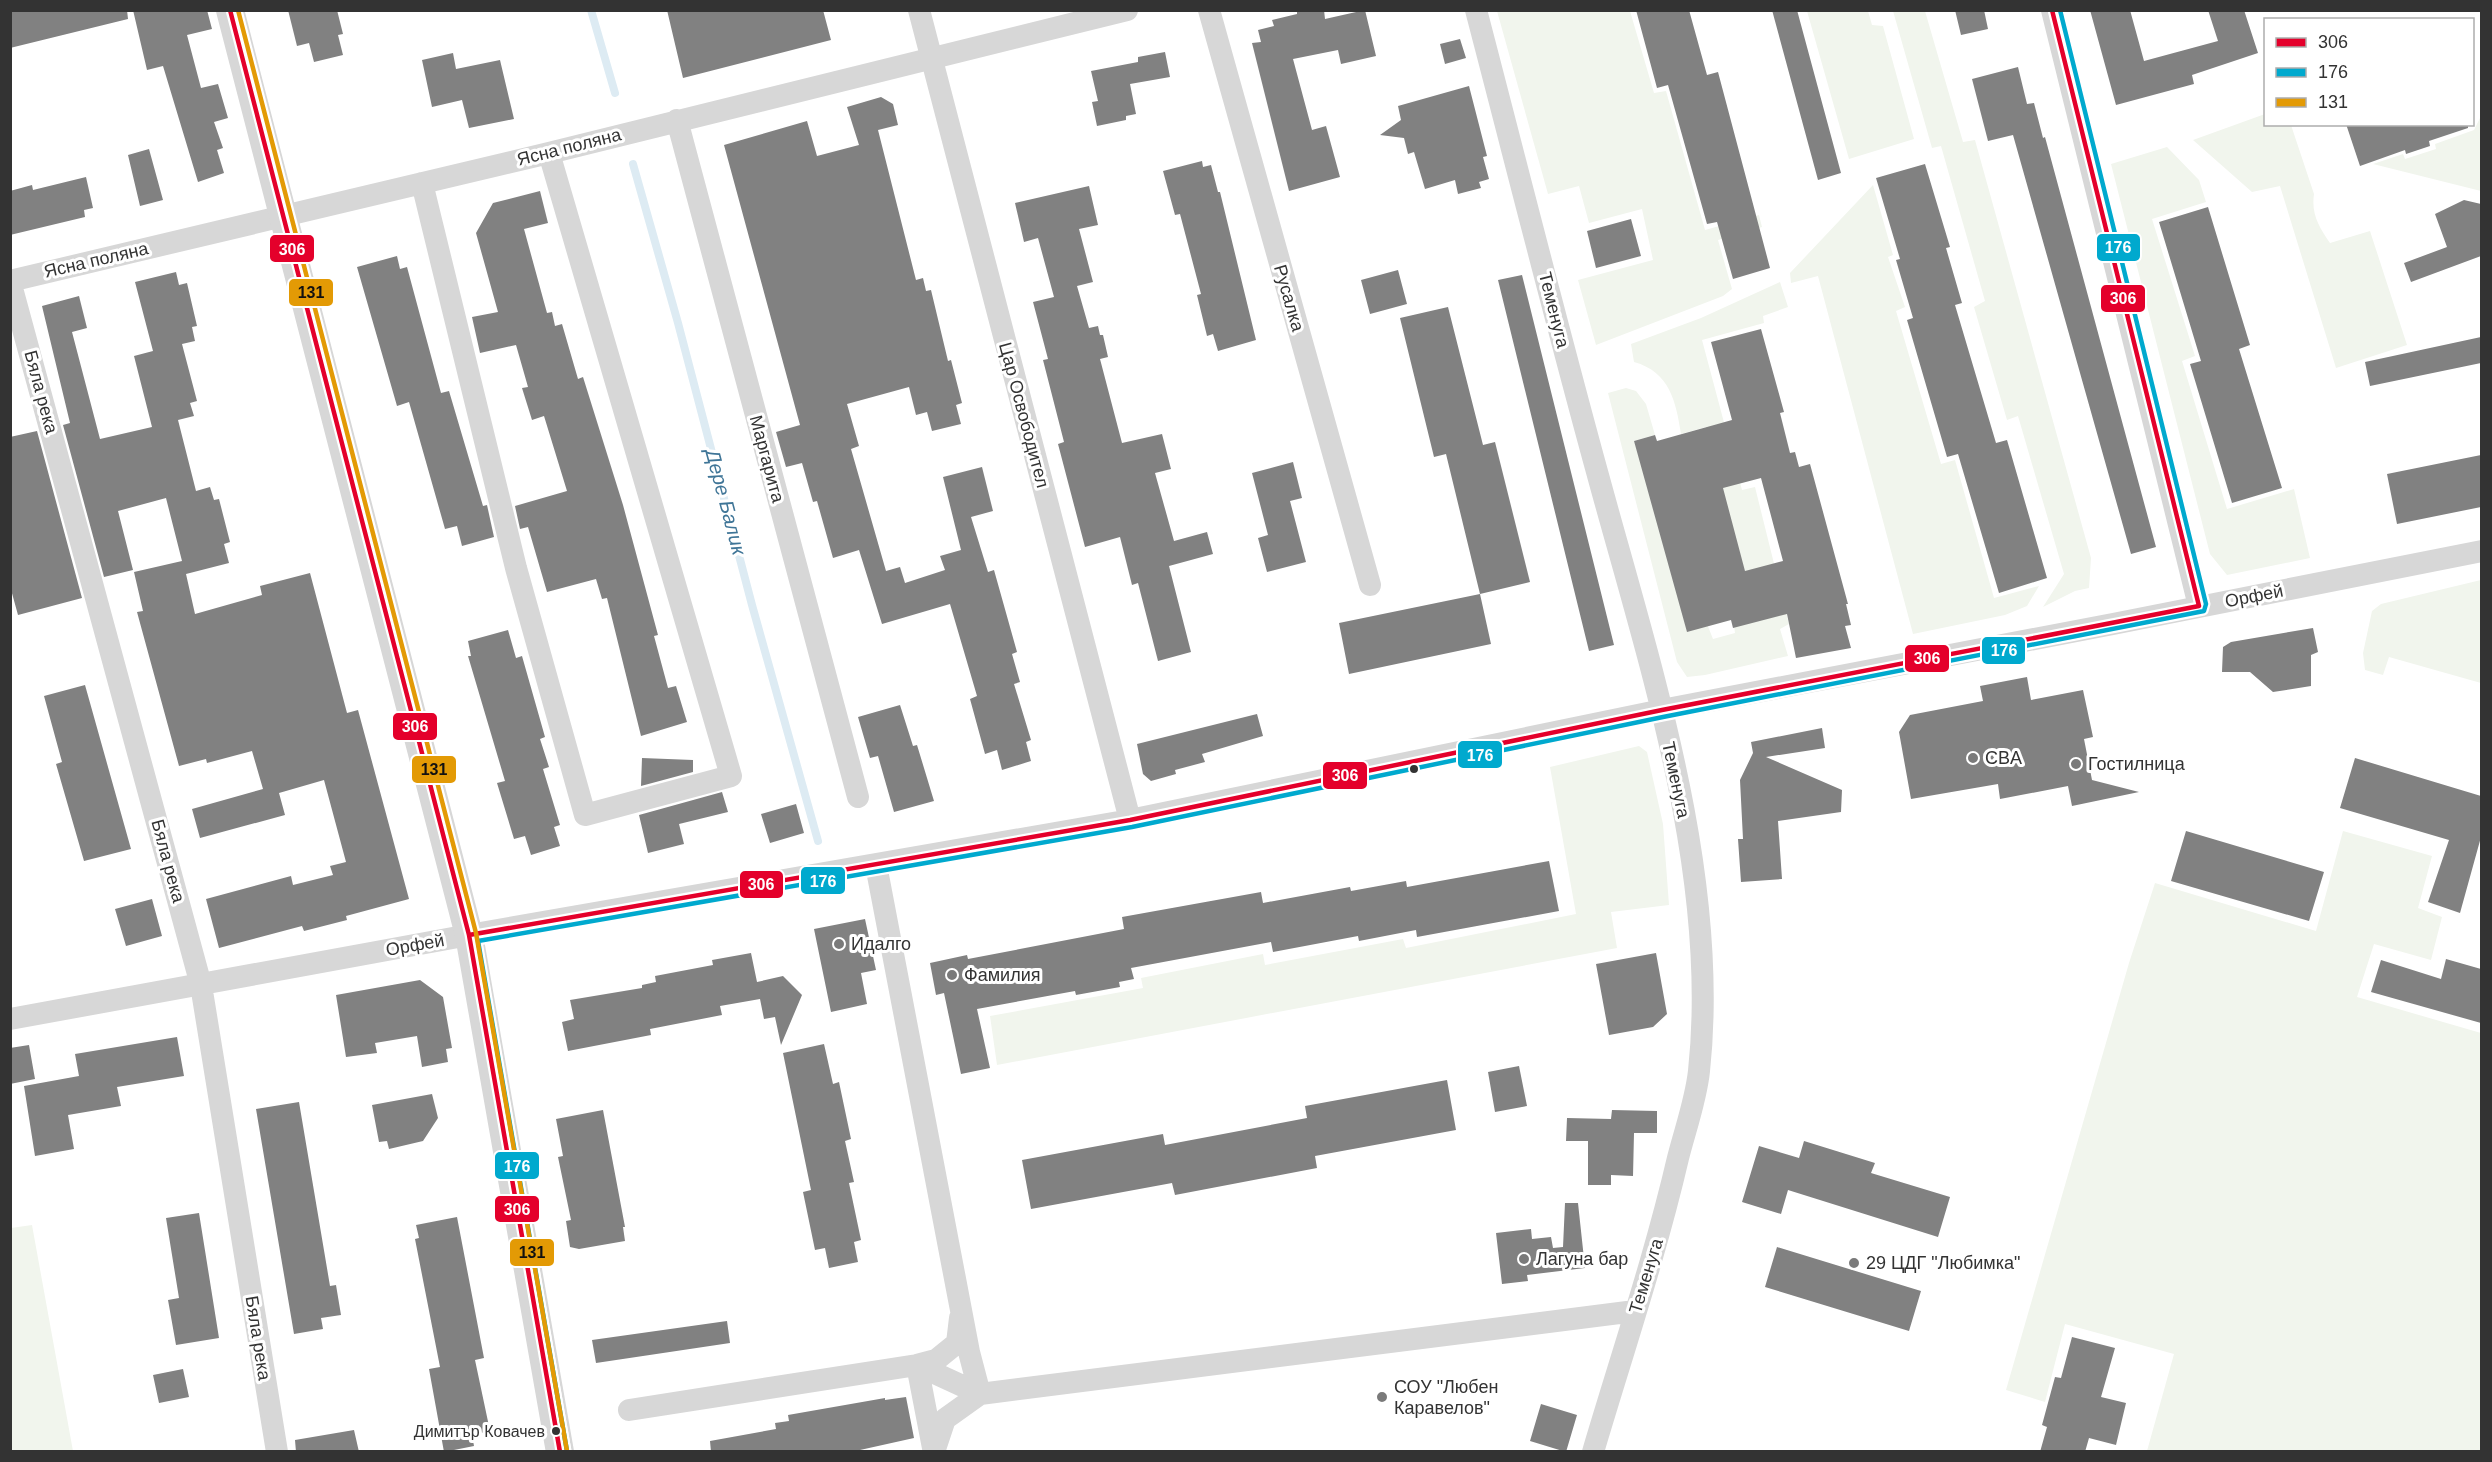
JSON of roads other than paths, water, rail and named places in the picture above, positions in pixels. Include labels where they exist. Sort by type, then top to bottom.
[{"type":"street","points":[[230,10],[469,935],[560,1452]]},
{"type":"street","name":"Цар Освободител","points":[[919,10],[1130,820]]},
{"type":"street","name":"Ясна поляна","points":[[10,281],[549,153],[1127,10]]},
{"type":"street","name":"Русалка","points":[[1209,10],[1370,585]]},
{"type":"street","name":"Теменуга","points":[[1476,10],[1573,386],[1662,710],[1689,842],[1701,955],[1702,1013],[1699,1074],[1669,1199],[1593,1452]]},
{"type":"street","points":[[2052,10],[2199,606]]},
{"type":"street","name":"Маргарита","points":[[676,120],[858,797]]},
{"type":"street","points":[[422,183],[516,568],[585,815],[731,776],[549,153]]},
{"type":"street","name":"Бяла река","points":[[10,281],[201,985],[277,1452]]},
{"type":"street","name":"Орфей","points":[[10,1019],[469,935],[1130,820],[1662,710],[2481,551]]},
{"type":"street","points":[[876,865],[980,1394]]},
{"type":"street","points":[[629,1410],[917,1365],[936,1359],[957,1343],[962,1308]]},
{"type":"street","points":[[934,1450],[945,1419],[980,1394],[1635,1311]]},
{"type":"street","points":[[917,1365],[980,1394]]},
{"type":"street","points":[[917,1365],[934,1450]]},
{"type":"waterway","name":"Дере Балик","points":[[591,10],[615,93]]},
{"type":"waterway","name":"Дере Балик","points":[[633,164],[818,841]]},
{"type":"place","name":"CBA","points":[[1973,758]]},
{"type":"place","name":"Гостилница","points":[[2076,764]]},
{"type":"place","name":"Идалго","points":[[839,944]]},
{"type":"place","name":"Фамилия","points":[[952,975]]},
{"type":"place","name":"Лагуна бар","points":[[1524,1259]]},
{"type":"place","name":"29 ЦДГ \"Любимка\"","points":[[1854,1263]]},
{"type":"place","name":"СОУ \"Любен Каравелов\"","points":[[1382,1397]]},
{"type":"place","name":"Димитър Ковачев","points":[[556,1431]]}]
